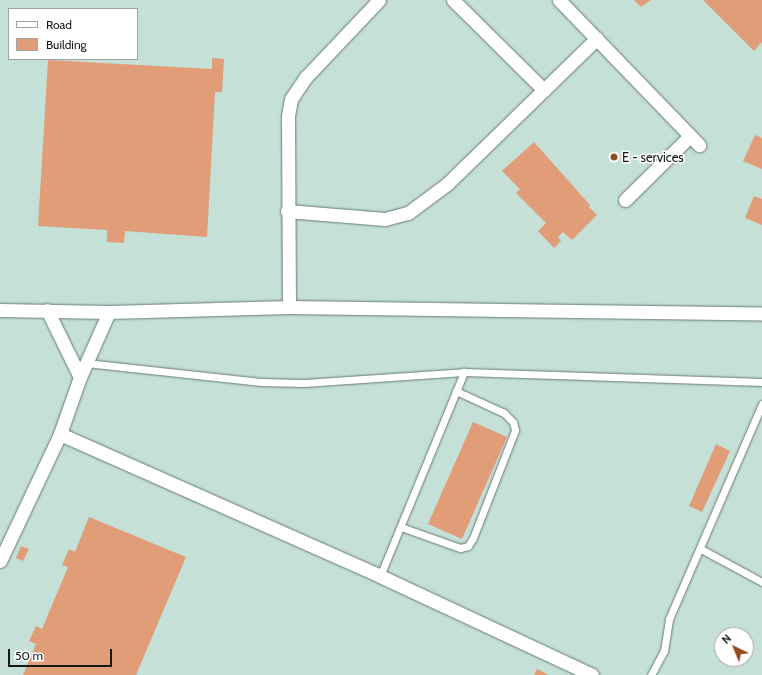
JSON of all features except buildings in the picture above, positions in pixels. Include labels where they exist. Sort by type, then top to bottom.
[{"type":"street","points":[[289,307],[287,212],[288,116],[291,98],[306,77],[380,0]]},
{"type":"street","points":[[453,0],[544,90]]},
{"type":"street","points":[[559,0],[699,145]]},
{"type":"street","points":[[287,212],[385,219],[408,213],[446,184],[597,38]]},
{"type":"street","points":[[625,200],[690,136]]},
{"type":"street","points":[[0,310],[109,312],[289,307],[762,314]]},
{"type":"street","points":[[47,310],[80,377]]},
{"type":"street","points":[[0,561],[60,434],[80,377],[109,312]]},
{"type":"street","points":[[60,434],[380,576],[592,675]]},
{"type":"lane","points":[[86,363],[261,382],[304,383],[464,372],[762,382]]},
{"type":"lane","points":[[380,576],[464,372]]},
{"type":"lane","points":[[401,527],[460,548],[468,546],[473,538],[515,430],[512,422],[504,413],[456,392]]},
{"type":"lane","points":[[651,675],[664,651],[669,619],[701,549],[762,404]]},
{"type":"lane","points":[[701,549],[762,582]]},
{"type":"shaded area","points":[[0,0],[762,0],[762,675],[0,675]]},
{"type":"place","name":"E - services","points":[[614,157]]}]
